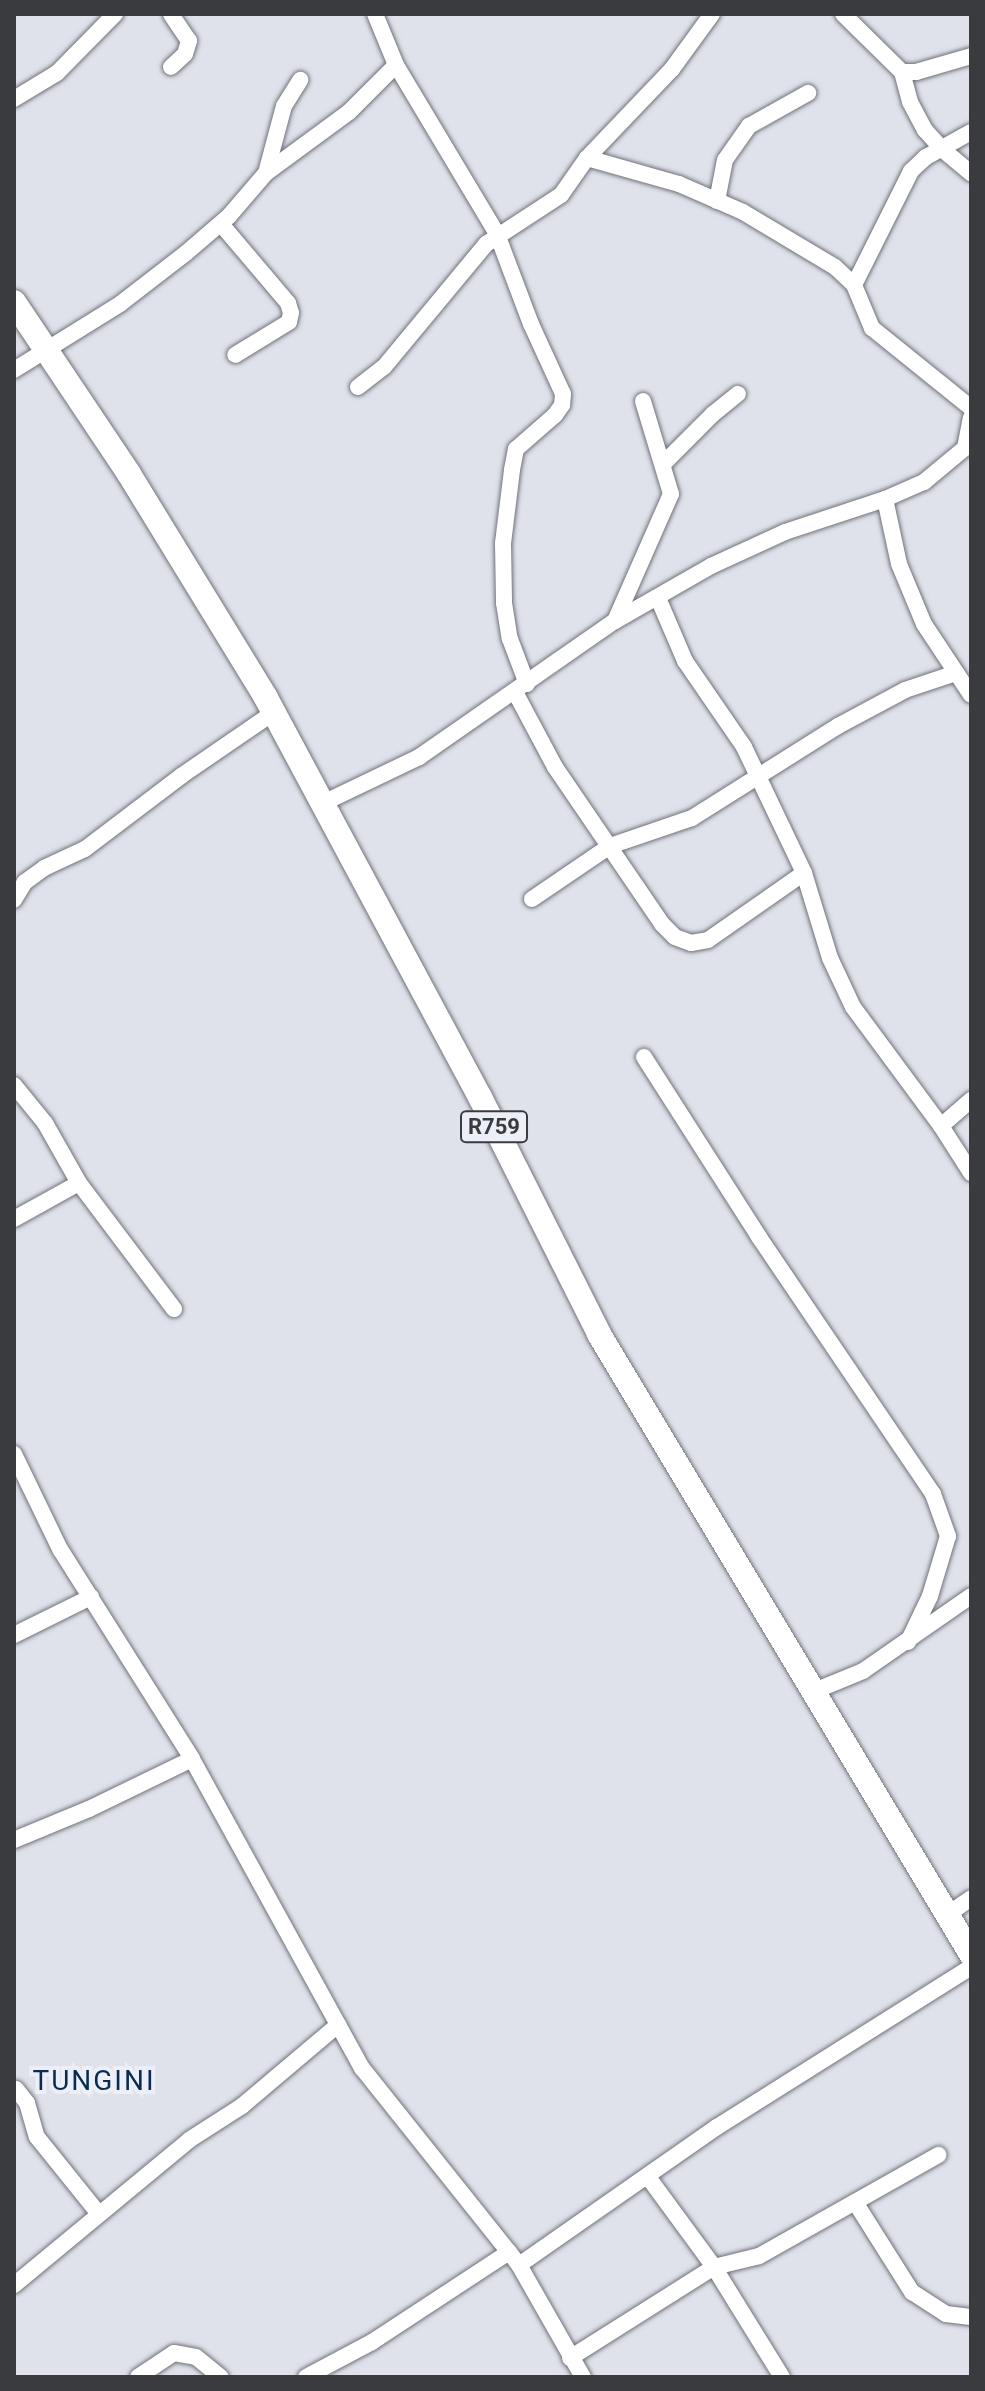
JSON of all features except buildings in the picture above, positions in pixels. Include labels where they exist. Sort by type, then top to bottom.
[{"type":"main road","name":"R759","points":[[14,302],[129,474],[273,713],[480,1097],[599,1334],[971,1954]]},
{"type":"street","points":[[14,99],[57,73],[115,14]]},
{"type":"street","points":[[171,14],[189,41],[185,54],[171,67]]},
{"type":"street","points":[[375,14],[396,65],[497,234],[531,324],[563,394],[562,405],[555,415],[516,449],[503,543],[504,603],[521,688],[555,767],[662,924],[675,937],[691,943],[708,940],[804,873]]},
{"type":"street","points":[[358,387],[384,367],[477,253],[497,234],[556,200],[587,158],[672,69],[712,14]]},
{"type":"street","points":[[843,14],[902,72],[910,102],[925,130],[971,173]]},
{"type":"street","points":[[902,72],[916,72],[971,56]]},
{"type":"street","points":[[14,370],[120,304],[221,224],[266,173],[342,118],[396,65]]},
{"type":"street","points":[[266,173],[284,106],[300,80]]},
{"type":"street","points":[[717,201],[725,160],[749,126],[808,93]]},
{"type":"street","points":[[854,285],[903,182],[926,157],[971,132]]},
{"type":"street","points":[[587,158],[679,184],[778,232],[835,267],[854,285],[872,328],[971,408]]},
{"type":"street","points":[[221,224],[288,303],[291,313],[289,322],[235,355]]},
{"type":"street","points":[[665,462],[713,414],[738,394]]},
{"type":"street","points":[[615,621],[671,494],[665,462],[643,401]]},
{"type":"street","points":[[321,804],[419,757],[615,621],[711,566],[785,532],[885,499],[924,482],[968,450],[971,418]]},
{"type":"street","points":[[885,499],[899,564],[924,624],[971,695]]},
{"type":"street","points":[[658,598],[685,661],[744,747],[804,873],[830,958],[853,1007],[941,1126],[971,1173]]},
{"type":"street","points":[[532,899],[610,846],[692,818],[828,732],[905,690],[956,673]]},
{"type":"street","points":[[14,900],[20,879],[109,833],[147,801],[273,713]]},
{"type":"street","points":[[644,1057],[759,1237],[933,1494],[948,1536],[930,1596],[908,1642]]},
{"type":"street","points":[[14,1085],[45,1123],[79,1183],[174,1309]]},
{"type":"street","points":[[941,1126],[971,1100]]},
{"type":"street","points":[[14,1219],[79,1183]]},
{"type":"street","points":[[17,1465],[60,1549],[192,1759],[362,2068],[514,2258],[581,2376]]},
{"type":"street","points":[[812,1692],[863,1671],[971,1596]]},
{"type":"street","points":[[14,1635],[91,1597]]},
{"type":"street","points":[[14,1840],[89,1809],[192,1759]]},
{"type":"street","points":[[947,1915],[971,1898]]},
{"type":"street","points":[[306,2377],[372,2342],[648,2177],[717,2127],[971,1967]]},
{"type":"street","points":[[14,2285],[98,2213],[189,2140],[242,2106],[338,2025]]},
{"type":"street","points":[[16,2089],[27,2103],[37,2137],[98,2213]]},
{"type":"street","points":[[570,2358],[714,2267],[759,2256],[938,2155]]},
{"type":"street","points":[[648,2177],[714,2267],[782,2377]]},
{"type":"street","points":[[855,2202],[912,2292],[946,2314],[971,2317]]},
{"type":"street","points":[[138,2377],[174,2353],[196,2357],[221,2377]]},
{"type":"district","name":"TUNGINI","points":[[94,2081]]}]
